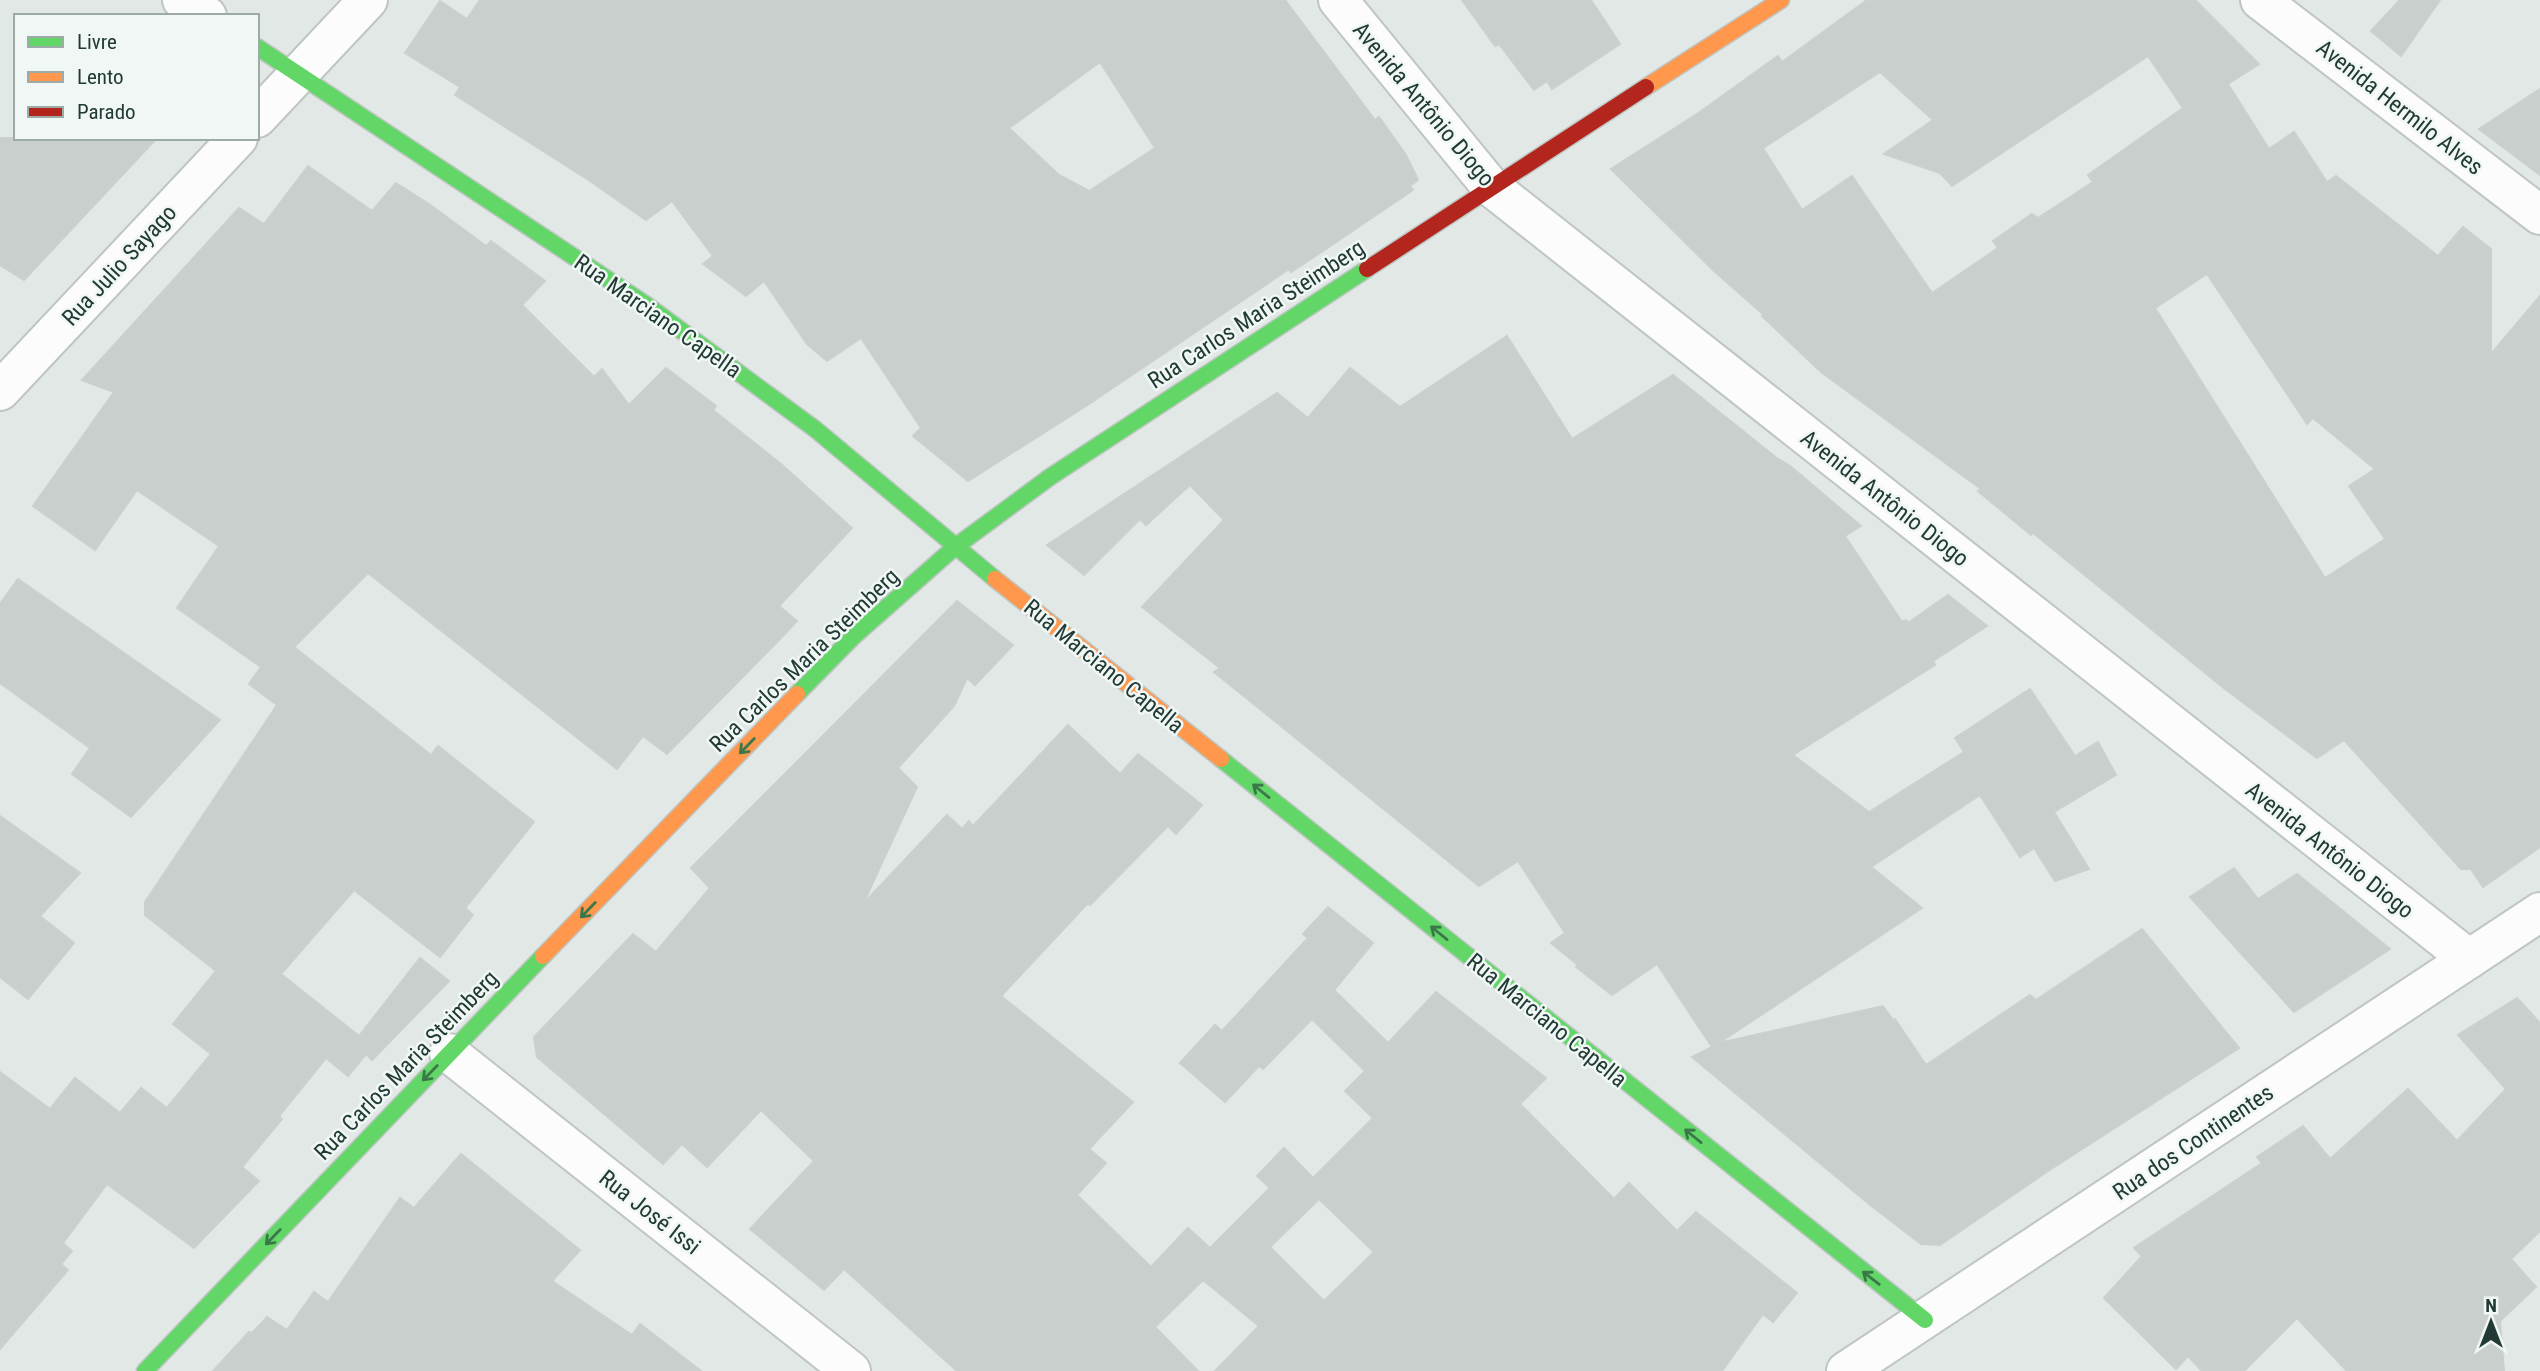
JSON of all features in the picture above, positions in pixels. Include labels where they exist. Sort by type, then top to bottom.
[{"type":"street","points":[[182,0],[204,14]]},
{"type":"street","points":[[259,116],[368,0]]},
{"type":"street","name":"Avenida Antônio Diogo","points":[[1338,0],[1491,187],[2469,959]]},
{"type":"street","name":"Rua Carlos Maria Steimberg","points":[[145,1371],[855,636],[955,547],[1050,477],[1781,0]]},
{"type":"street","name":"Avenida Hermilo Alves","points":[[2260,0],[2540,215]]},
{"type":"street","name":"Rua Marciano Capella","points":[[259,48],[648,306],[815,429],[955,547],[1924,1321]]},
{"type":"street","name":"Rua Julio Sayago","points":[[0,391],[236,140]]},
{"type":"street","name":"Rua dos Continentes","points":[[1846,1371],[2540,912]]},
{"type":"street","name":"Rua José Issi","points":[[449,1054],[851,1371]]},
{"type":"building","points":[[480,0],[1285,0],[1375,120],[1379,117],[1406,155],[1418,180],[1410,186],[1413,190],[1320,253],[1291,272],[1289,269],[1089,404],[968,481],[913,436],[921,428],[861,338],[827,361],[807,344],[764,281],[746,296],[703,264],[713,256],[672,201],[646,220],[455,95],[460,87],[405,53],[440,1],[467,19]],"holes":[[[1100,62],[1155,148],[1089,191],[1059,175],[1009,128]]]},
{"type":"building","points":[[1462,0],[1591,0],[1620,44],[1552,89],[1547,81],[1534,90],[1499,44],[1495,46]]},
{"type":"building","points":[[1867,0],[2195,0],[2259,64],[2228,84],[2269,149],[2294,132],[2327,182],[2336,176],[2438,256],[2463,227],[2491,249],[2491,354],[2540,296],[2540,847],[2483,887],[2471,869],[2461,869],[2344,740],[2317,758],[2225,689],[2033,533],[2031,535],[1978,491],[1981,489],[1821,372],[1611,169],[1697,114],[1778,56],[1782,62]],"holes":[[[2148,56],[2183,108],[2088,175],[2093,182],[2038,218],[2032,214],[1993,241],[1998,248],[1932,293],[1852,176],[1802,210],[1763,148],[1880,72],[1933,120],[1884,154],[1940,173],[1952,186]],[[2207,274],[2307,424],[2313,418],[2375,469],[2349,486],[2385,539],[2325,578],[2155,308]]]},
{"type":"building","points":[[2400,0],[2440,0],[2401,56],[2371,31]]},
{"type":"building","points":[[2540,89],[2540,175],[2479,129]]},
{"type":"building","points":[[0,138],[155,140],[24,280],[0,265]]},
{"type":"building","points":[[308,166],[372,211],[396,183],[486,246],[491,241],[545,281],[522,305],[594,377],[602,369],[629,405],[666,368],[716,406],[713,410],[781,464],[852,528],[779,606],[797,621],[780,639],[667,754],[643,736],[617,769],[368,573],[294,647],[431,755],[438,746],[534,822],[465,908],[473,915],[440,957],[354,890],[281,974],[359,1036],[420,958],[449,981],[372,1060],[366,1054],[348,1076],[326,1058],[279,1116],[282,1119],[242,1167],[259,1181],[194,1248],[107,1184],[63,1243],[72,1251],[61,1264],[68,1270],[0,1349],[0,1072],[50,1109],[75,1078],[120,1113],[141,1088],[167,1108],[211,1054],[173,1024],[216,971],[145,915],[145,902],[277,705],[249,684],[261,667],[177,608],[219,546],[137,490],[95,550],[33,506],[114,392],[82,380],[239,208],[264,224]]},
{"type":"building","points":[[1507,336],[1572,439],[1673,375],[1789,465],[1861,526],[1845,536],[1902,622],[1906,620],[1908,623],[1948,595],[1987,626],[1933,661],[1935,665],[1793,755],[1869,812],[1964,752],[1955,738],[2030,689],[2075,756],[2098,742],[2116,775],[2054,812],[2089,869],[2055,881],[2034,848],[2020,857],[1980,795],[1871,867],[1922,908],[1719,1043],[1883,1006],[1926,1065],[2030,995],[2036,1000],[2142,929],[2239,1048],[2045,1173],[1940,1245],[1921,1244],[1692,1057],[1712,1047],[1657,964],[1612,995],[1551,943],[1565,933],[1518,861],[1479,886],[1214,672],[1220,668],[1142,607],[1224,520],[1190,485],[1146,525],[1140,519],[1084,575],[1047,545],[1277,393],[1308,418],[1350,368],[1400,407]]},
{"type":"building","points":[[18,579],[220,720],[131,817],[72,774],[90,748],[0,683],[0,604]]},
{"type":"building","points":[[957,601],[1013,645],[975,685],[967,678],[954,706],[898,768],[917,787],[863,904],[947,815],[962,829],[969,821],[973,826],[1068,725],[1120,774],[1138,754],[1202,805],[1176,834],[1168,826],[1090,905],[1088,903],[1001,996],[1133,1102],[1089,1149],[1106,1163],[1077,1195],[1151,1267],[1188,1228],[1210,1248],[1270,1188],[1257,1176],[1284,1148],[1313,1178],[1373,1118],[1345,1091],[1365,1071],[1312,1019],[1263,1069],[1259,1066],[1225,1102],[1180,1063],[1215,1025],[1222,1031],[1308,938],[1303,934],[1328,907],[1373,943],[1334,990],[1388,1043],[1436,992],[1546,1078],[1520,1104],[1614,1199],[1629,1183],[1677,1231],[1696,1212],[1797,1293],[1773,1322],[1763,1314],[1722,1371],[1215,1371],[1259,1326],[1203,1280],[1155,1327],[1198,1371],[957,1371],[844,1269],[824,1290],[750,1229],[814,1161],[761,1110],[707,1167],[682,1144],[663,1164],[537,1057],[534,1037],[633,934],[656,952],[710,888],[691,868]],"holes":[[[1319,1199],[1374,1252],[1324,1301],[1270,1247]]]},
{"type":"building","points":[[0,816],[80,873],[40,916],[74,943],[28,999],[0,977]]},
{"type":"building","points":[[2234,868],[2258,899],[2297,874],[2390,949],[2294,1012],[2190,897]]},
{"type":"building","points":[[2517,998],[2540,1023],[2540,1231],[2511,1259],[2536,1287],[2500,1321],[2504,1371],[2347,1371],[2297,1318],[2244,1371],[2202,1371],[2188,1356],[2176,1369],[2104,1298],[2142,1256],[2134,1248],[2262,1163],[2257,1157],[2303,1126],[2330,1159],[2408,1089],[2457,1141],[2506,1089],[2458,1035]]},
{"type":"building","points":[[461,1154],[580,1250],[552,1281],[632,1335],[640,1324],[701,1371],[213,1371],[249,1332],[252,1333],[267,1317],[287,1330],[314,1292],[328,1302],[400,1198],[414,1208]]},
{"type":"traffic: fast","points":[[259,48],[648,306],[815,429],[995,579]]},
{"type":"traffic: fast","points":[[797,694],[854,636],[955,547],[1050,477],[1367,269]]},
{"type":"traffic: fast","points":[[1221,759],[1925,1320]]},
{"type":"traffic: fast","points":[[145,1371],[543,956]]},
{"type":"traffic: slow","points":[[1646,87],[1781,0]]},
{"type":"traffic: slow","points":[[995,579],[1221,759]]},
{"type":"traffic: slow","points":[[543,956],[797,694]]},
{"type":"traffic: jam","points":[[1367,269],[1646,87]]}]
